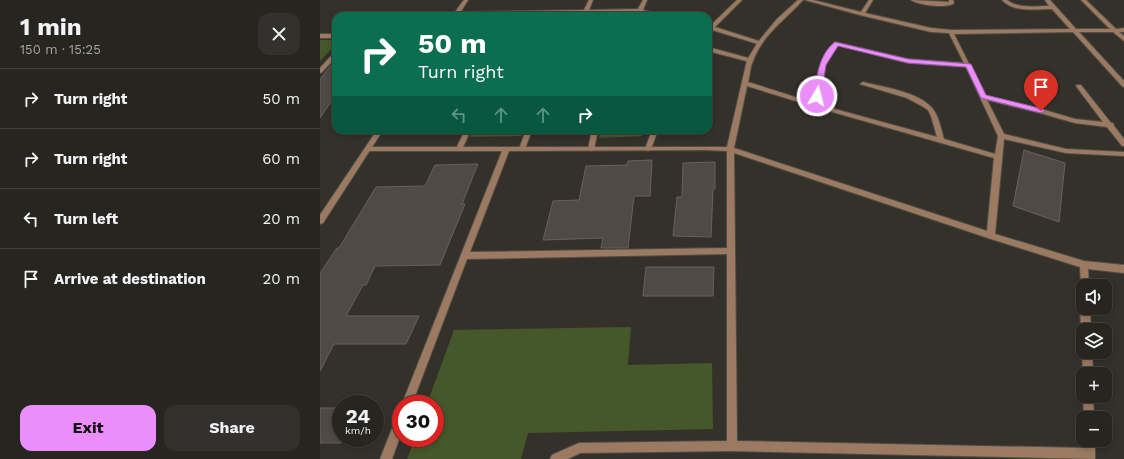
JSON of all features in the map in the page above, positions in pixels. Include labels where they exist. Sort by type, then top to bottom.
[{"type":"street","points":[[458,12],[466,0]]},
{"type":"street","points":[[586,11],[591,0]]},
{"type":"street","points":[[640,11],[645,0]]},
{"type":"street","points":[[712,26],[739,0]]},
{"type":"street","points":[[732,446],[730,149],[750,60],[760,43],[779,20],[801,0]]},
{"type":"street","points":[[807,0],[916,27],[950,32],[1124,30]]},
{"type":"street","points":[[862,14],[871,0]]},
{"type":"street","points":[[913,0],[921,3],[950,4],[952,3],[951,0]]},
{"type":"street","points":[[1004,0],[1007,4],[1014,6],[1053,7]]},
{"type":"street","points":[[1047,0],[1124,85]]},
{"type":"street","points":[[1083,0],[1124,39]]},
{"type":"street","points":[[565,12],[645,12]]},
{"type":"street","points":[[712,30],[760,43]]},
{"type":"street","points":[[950,32],[968,65],[1001,136],[990,236]]},
{"type":"street","points":[[320,36],[332,36]]},
{"type":"street","points":[[817,106],[822,65],[837,43],[908,61],[968,65]]},
{"type":"street","points":[[712,50],[750,60]]},
{"type":"street","points":[[320,71],[332,58]]},
{"type":"street","points":[[744,83],[817,106],[998,157]]},
{"type":"street","points":[[864,84],[917,99],[926,104],[931,110],[941,141]]},
{"type":"street","points":[[1079,86],[1124,144]]},
{"type":"street","points":[[983,97],[1041,111],[1074,121],[1111,126]]},
{"type":"street","points":[[320,221],[377,134]]},
{"type":"street","points":[[459,149],[466,134]]},
{"type":"street","points":[[522,149],[528,134]]},
{"type":"street","points":[[590,149],[594,134]]},
{"type":"street","points":[[648,149],[653,134]]},
{"type":"street","points":[[1001,136],[1066,151],[1124,154]]},
{"type":"street","points":[[368,149],[730,149],[990,236],[1084,265],[1124,269]]},
{"type":"street","points":[[411,395],[506,149]]},
{"type":"street","points":[[465,256],[730,251]]},
{"type":"street","points":[[1084,265],[1085,279]]},
{"type":"street","points":[[386,459],[392,443]]},
{"type":"street","points":[[556,459],[579,448],[732,446],[1090,457]]},
{"type":"green space","points":[[320,40],[332,40],[332,48],[320,61]]},
{"type":"green space","points":[[471,134],[523,134],[522,136],[470,137]]},
{"type":"green space","points":[[600,134],[643,134],[642,136],[599,138]]},
{"type":"green space","points":[[631,327],[628,365],[712,363],[713,429],[528,433],[521,459],[407,459],[412,447],[444,447],[444,395],[430,395],[454,330]]},
{"type":"building","points":[[332,64],[332,100],[320,118],[320,79]]},
{"type":"building","points":[[1024,150],[1065,163],[1059,222],[1013,206]]},
{"type":"building","points":[[652,160],[650,196],[634,196],[628,248],[601,248],[603,238],[543,240],[553,201],[579,200],[586,166],[627,165],[628,161]]},
{"type":"building","points":[[715,162],[715,189],[713,189],[711,237],[673,236],[677,197],[682,197],[683,163]]},
{"type":"building","points":[[478,164],[462,204],[465,204],[440,265],[375,266],[366,285],[363,285],[346,316],[419,316],[406,344],[334,344],[320,371],[320,273],[337,248],[339,248],[376,187],[425,186],[435,165]]},
{"type":"building","points":[[646,267],[714,267],[713,296],[643,296]]},
{"type":"building","points":[[320,408],[332,408],[332,443],[320,443]]},
{"type":"route","points":[[817,96],[822,65],[837,43],[908,61],[928,64],[968,65],[983,97],[1041,111]]}]
